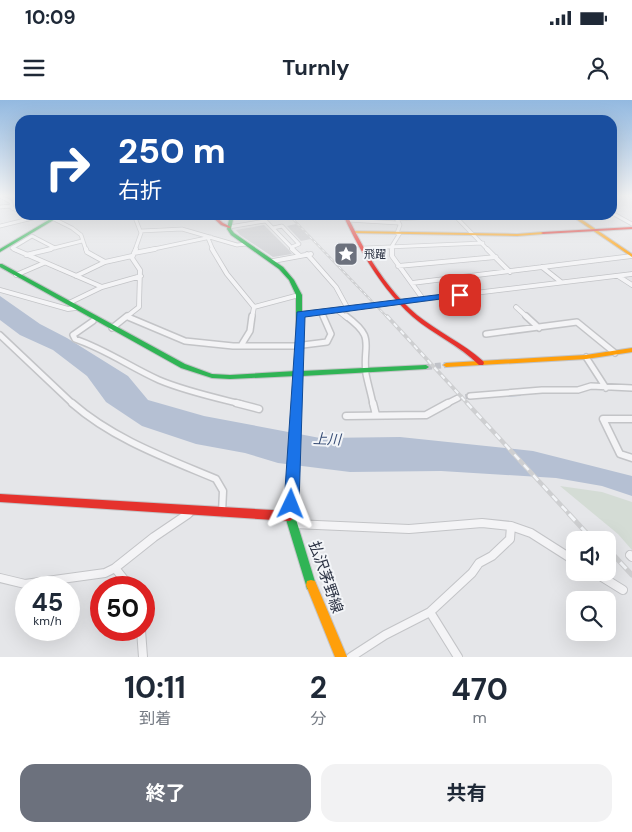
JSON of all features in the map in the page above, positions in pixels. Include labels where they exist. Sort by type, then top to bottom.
[{"type":"main road","points":[[0,251],[49,222]]},
{"type":"main road","points":[[220,222],[229,227]]},
{"type":"main road","points":[[0,498],[290,516],[299,374],[299,296],[292,280],[273,261],[229,231],[230,222]]},
{"type":"main road","points":[[348,222],[353,232],[401,302],[416,316],[468,348],[481,363]]},
{"type":"main road","points":[[582,222],[632,256]]},
{"type":"main road","points":[[353,232],[517,235],[632,228]]},
{"type":"main road","points":[[0,265],[183,366],[212,376],[299,374],[426,366]]},
{"type":"main road","points":[[446,365],[586,357],[632,350]]},
{"type":"main road","name":"払沢茅野線","points":[[290,516],[294,524],[312,589],[342,657]]},
{"type":"street","points":[[0,227],[16,222]]},
{"type":"street","points":[[64,222],[81,235],[82,241],[90,255],[105,262]]},
{"type":"street","points":[[133,254],[140,243],[140,222]]},
{"type":"street","points":[[229,227],[260,222]]},
{"type":"street","points":[[267,222],[299,255]]},
{"type":"street","points":[[397,222],[400,227],[392,246],[392,256],[423,299]]},
{"type":"street","points":[[461,222],[510,272]]},
{"type":"street","points":[[273,228],[282,226],[299,244],[292,247]]},
{"type":"street","points":[[141,231],[179,228],[237,246],[246,244]]},
{"type":"street","points":[[55,248],[32,236],[12,248],[102,287]]},
{"type":"street","points":[[76,276],[105,262],[210,237]]},
{"type":"street","points":[[210,237],[216,260],[254,307]]},
{"type":"street","points":[[25,255],[82,241]]},
{"type":"street","points":[[364,248],[483,243]]},
{"type":"street","points":[[112,328],[139,307],[141,276],[133,254]]},
{"type":"street","points":[[273,261],[309,254],[336,288],[348,309]]},
{"type":"street","points":[[412,283],[632,256]]},
{"type":"street","points":[[398,266],[496,257]]},
{"type":"street","points":[[16,275],[44,263]]},
{"type":"street","points":[[542,268],[561,282]]},
{"type":"street","points":[[300,314],[632,274]]},
{"type":"street","points":[[69,304],[102,287],[141,276]]},
{"type":"street","points":[[617,276],[632,284]]},
{"type":"street","points":[[0,290],[68,309],[76,308]]},
{"type":"street","points":[[254,307],[299,296]]},
{"type":"street","points":[[242,344],[250,331],[254,307]]},
{"type":"street","points":[[516,307],[539,328]]},
{"type":"street","points":[[338,310],[359,326],[367,339],[366,369],[369,392],[376,415]]},
{"type":"street","points":[[128,317],[185,341],[233,346],[242,344],[299,345],[327,342],[331,334],[321,312]]},
{"type":"street","points":[[93,321],[75,332],[73,335],[75,339],[96,346],[157,380],[185,390],[259,409]]},
{"type":"street","points":[[486,334],[577,322],[615,353]]},
{"type":"street","points":[[0,335],[75,406],[102,425],[146,448],[216,479],[223,487],[224,492],[222,513]]},
{"type":"street","points":[[586,357],[606,388]]},
{"type":"street","points":[[470,396],[542,390],[578,390],[584,386],[632,388]]},
{"type":"street","points":[[346,416],[426,415],[458,398]]},
{"type":"street","points":[[632,420],[603,418],[620,454],[632,458]]},
{"type":"street","points":[[0,578],[25,584],[95,575],[115,568],[154,537],[193,511]]},
{"type":"street","points":[[294,524],[409,529],[482,523],[511,526],[531,533],[566,555]]},
{"type":"street","points":[[351,657],[430,612],[472,573],[479,563],[492,556],[510,539],[511,526]]},
{"type":"street","points":[[115,568],[121,576]]},
{"type":"street","points":[[608,581],[623,590]]},
{"type":"street","points":[[430,612],[458,657]]},
{"type":"street","points":[[142,641],[143,657]]},
{"type":"shaded area","points":[[560,486],[602,492],[632,502],[632,550],[614,531]]},
{"type":"water","name":"上川","points":[[0,296],[40,324],[67,338],[128,376],[148,400],[204,416],[320,438],[400,437],[533,451],[632,476],[632,496],[602,486],[556,478],[441,471],[350,472],[278,463],[245,453],[196,444],[142,426],[106,402],[87,376],[53,350],[20,335],[0,320]]},
{"type":"building","points":[[296,224],[311,239],[301,241],[287,226]]},
{"type":"building","points":[[264,225],[292,254],[273,257],[240,235],[236,230]]},
{"type":"waterway","points":[[504,396],[520,395]]},
{"type":"tunnel","points":[[426,367],[446,365]]},
{"type":"tunnel","points":[[458,398],[470,396]]},
{"type":"railway","points":[[296,222],[388,318]]},
{"type":"railway","points":[[387,316],[468,404]]},
{"type":"railway","points":[[467,403],[570,515]]},
{"type":"railway","points":[[569,514],[585,531]]},
{"type":"railway","points":[[616,558],[632,575]]},
{"type":"traffic: fast","points":[[0,251],[48,222]]},
{"type":"traffic: fast","points":[[231,222],[229,229],[232,234],[281,268],[291,280],[299,295],[299,374],[290,516],[311,585]]},
{"type":"traffic: fast","points":[[0,265],[183,366],[212,376],[230,377],[426,367]]},
{"type":"traffic: slow","points":[[582,222],[632,256]]},
{"type":"traffic: slow","points":[[353,232],[517,235],[543,233]]},
{"type":"traffic: slow","points":[[446,365],[586,357],[632,350]]},
{"type":"traffic: slow","points":[[311,585],[341,657]]},
{"type":"traffic: jam","points":[[220,222],[229,227]]},
{"type":"traffic: jam","points":[[348,222],[358,241],[385,283],[405,307],[423,322],[466,350],[481,363]]},
{"type":"traffic: jam","points":[[543,233],[632,228]]},
{"type":"traffic: jam","points":[[0,498],[290,516]]},
{"type":"place","name":"飛躍","points":[[346,254]]},
{"type":"route","points":[[291,504],[295,417],[297,413],[300,314],[460,295]]}]
